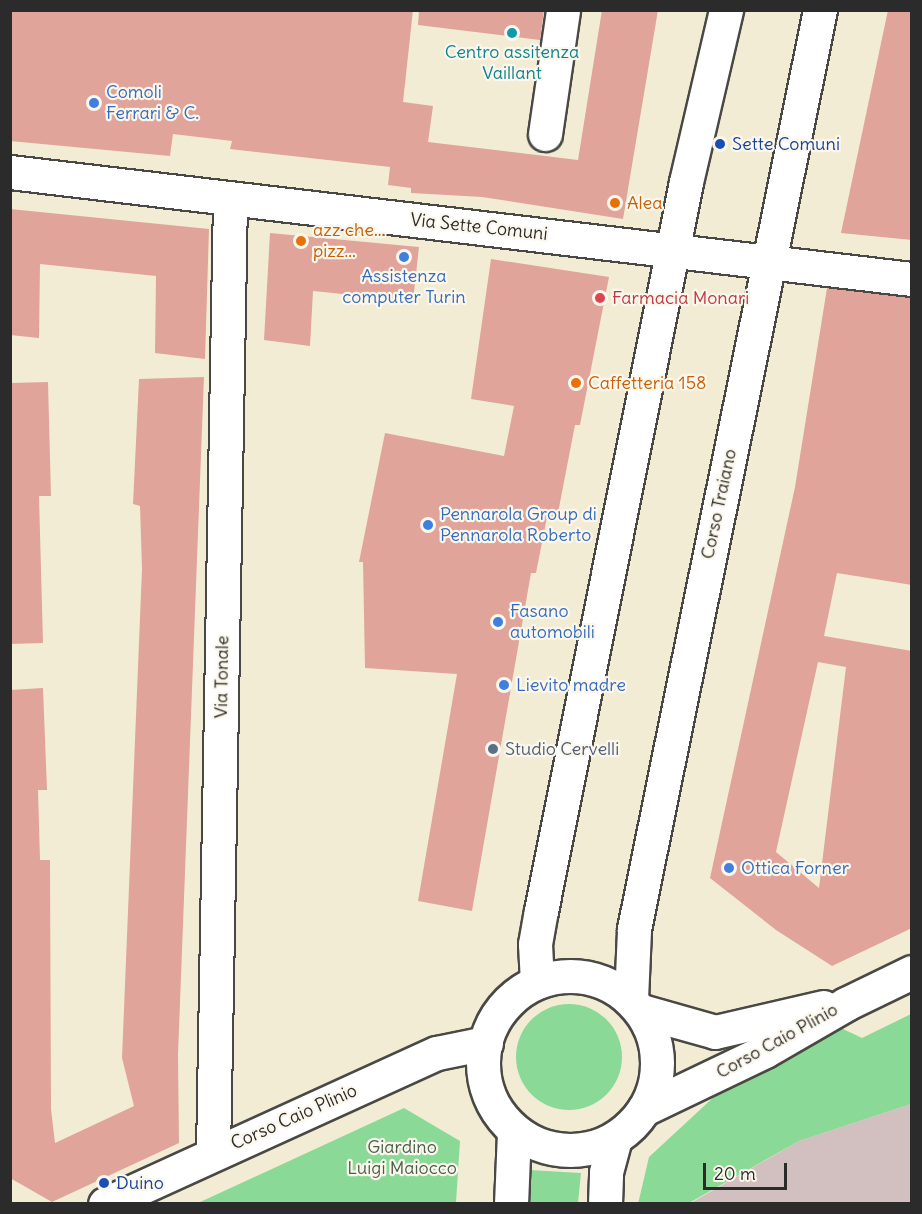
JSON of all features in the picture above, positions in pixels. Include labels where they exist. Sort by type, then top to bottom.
[{"type":"street","points":[[545,134],[563,10]]},
{"type":"street","points":[[537,982],[535,944],[541,911],[672,252],[726,10]]},
{"type":"street","name":"Corso Traiano","points":[[636,1005],[634,928],[820,10]]},
{"type":"street","name":"Via Sette Comuni","points":[[10,172],[230,200],[912,279]]},
{"type":"street","name":"Via Tonale","points":[[213,1153],[230,200]]},
{"type":"street","name":"Corso Caio Plinio","points":[[644,1109],[765,1051],[846,1004],[912,972]]},
{"type":"street","points":[[557,978],[593,980],[636,1005],[647,1021],[657,1067],[644,1109],[615,1138],[592,1147],[570,1150],[551,1147],[514,1131],[500,1116],[490,1094],[485,1069],[486,1043],[491,1022],[502,1004],[537,982],[557,978]]},
{"type":"street","name":"Corso Caio Plinio","points":[[636,1005],[715,1032],[794,1012],[846,1004]]},
{"type":"street","name":"Corso Caio Plinio","points":[[105,1203],[437,1053],[486,1043]]},
{"type":"street","points":[[511,1203],[514,1131]]},
{"type":"street","points":[[605,1203],[606,1172],[615,1138]]},
{"type":"shaded area","points":[[911,1104],[911,1203],[689,1204],[799,1141]]},
{"type":"green space","points":[[569,1004],[589,1008],[606,1020],[618,1037],[622,1057],[618,1077],[606,1094],[589,1106],[569,1110],[549,1106],[532,1094],[520,1077],[516,1057],[520,1037],[532,1020],[549,1008]]},
{"type":"green space","points":[[911,1014],[911,1104],[799,1141],[689,1203],[638,1204],[649,1157],[717,1094],[839,1027],[862,1038]]},
{"type":"green space","name":"Giardino Luigi Maiocco","points":[[404,1108],[460,1141],[456,1203],[198,1203]]},
{"type":"green space","points":[[530,1170],[581,1173],[578,1203],[527,1204]]},
{"type":"building","points":[[10,10],[413,10],[403,102],[433,106],[428,142],[578,160],[602,10],[658,10],[623,219],[482,197],[411,193],[411,188],[388,185],[390,167],[230,149],[232,141],[173,134],[170,156],[10,141]]},
{"type":"building","name":"Centro assitenza Vaillant","points":[[419,10],[544,10],[540,40],[418,25]]},
{"type":"building","points":[[888,10],[912,10],[912,240],[841,233]]},
{"type":"building","points":[[10,209],[209,229],[205,359],[155,353],[156,276],[40,264],[39,338],[10,335]]},
{"type":"building","points":[[270,233],[419,247],[413,301],[313,291],[310,346],[264,340]]},
{"type":"building","points":[[491,259],[609,277],[580,425],[575,425],[557,518],[547,517],[536,573],[531,573],[472,911],[418,901],[457,674],[365,668],[363,562],[359,562],[385,433],[504,456],[514,406],[471,399]]},
{"type":"building","points":[[827,288],[912,297],[912,585],[837,573],[824,636],[912,651],[912,928],[832,966],[776,930],[710,878],[795,487]],"holes":[[[818,662],[846,667],[819,888],[776,852]]]},
{"type":"building","points":[[204,377],[178,1055],[179,1143],[52,1202],[10,1178],[10,690],[43,688],[47,790],[38,790],[40,860],[50,860],[51,1109],[55,1143],[134,1106],[122,1058],[142,569],[140,506],[133,504],[139,379]]},
{"type":"building","points":[[48,382],[51,496],[39,496],[43,643],[10,644],[10,383]]},
{"type":"place","name":"Centro assitenza Vaillant","points":[[512,33]]},
{"type":"place","name":"Comoli Ferrari & C.","points":[[94,103]]},
{"type":"place","name":"Sette Comuni","points":[[720,144]]},
{"type":"place","name":"Alea","points":[[615,203]]},
{"type":"place","name":"azz che... pizz...","points":[[301,241]]},
{"type":"place","name":"Assistenza computer Turin","points":[[404,257]]},
{"type":"place","name":"Farmacia Monari","points":[[600,298]]},
{"type":"place","name":"Caffetteria 158","points":[[576,383]]},
{"type":"place","name":"Pennarola Group di Pennarola Roberto","points":[[428,525]]},
{"type":"place","name":"Fasano automobili","points":[[498,622]]},
{"type":"place","name":"Lievito madre","points":[[504,685]]},
{"type":"place","name":"Studio Cervelli","points":[[493,749]]},
{"type":"place","name":"Ottica Forner","points":[[729,868]]},
{"type":"place","name":"Duino","points":[[104,1183]]}]
